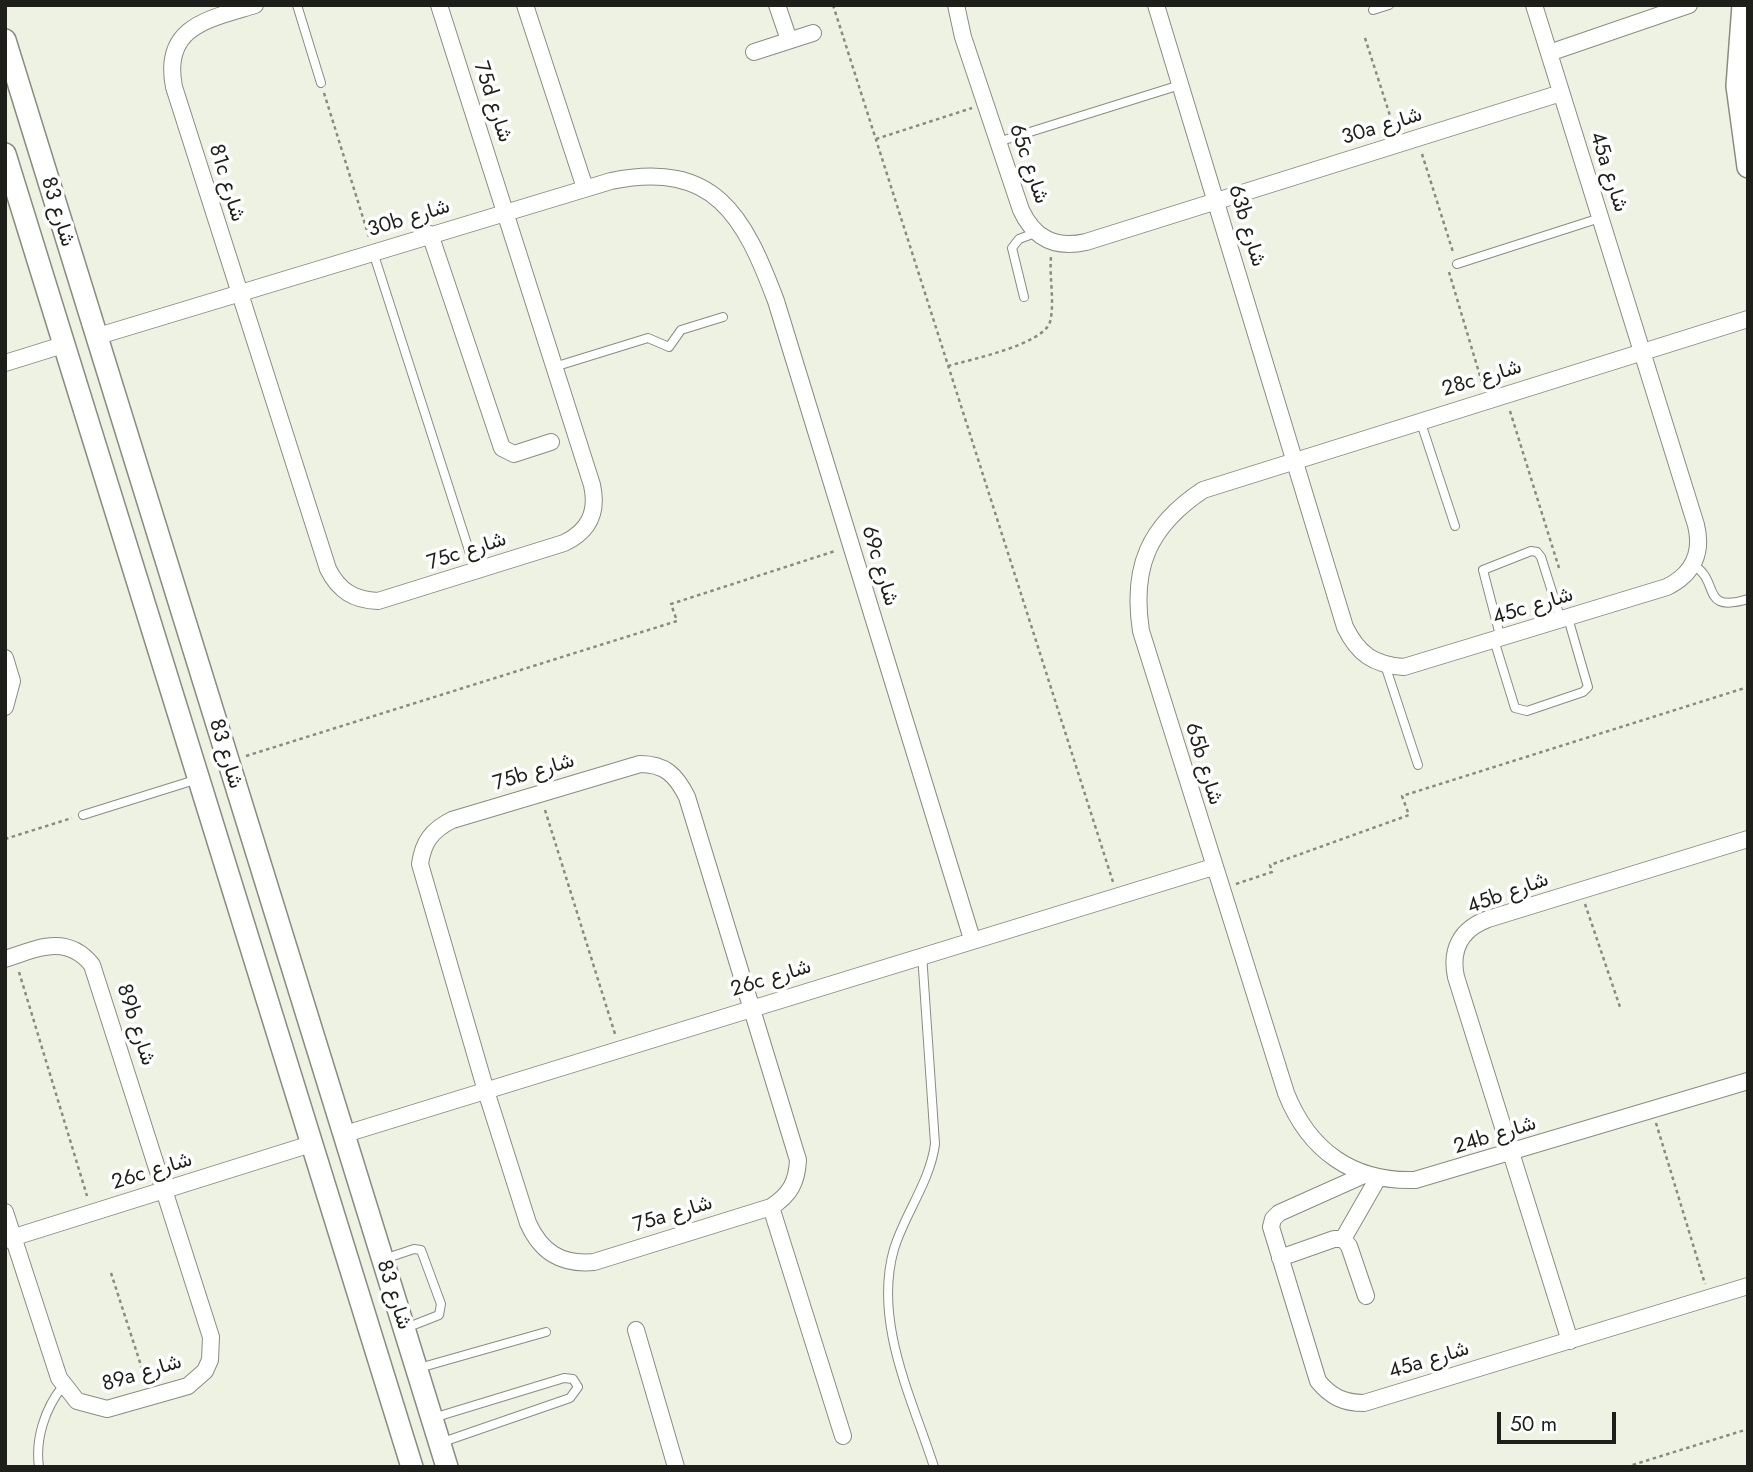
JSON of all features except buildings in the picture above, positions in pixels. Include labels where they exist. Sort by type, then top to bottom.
[{"type":"street","name":"81c شارع","points":[[238,293],[171,70],[173,54],[180,39],[206,20],[255,5]]},
{"type":"street","name":"75d شارع","points":[[439,5],[505,211]]},
{"type":"street","points":[[525,5],[584,188]]},
{"type":"street","points":[[777,5],[789,40]]},
{"type":"street","name":"65c شارع","points":[[956,5],[963,37],[1021,210],[1035,233],[1054,243]]},
{"type":"street","name":"63b شارع","points":[[1156,5],[1295,459]]},
{"type":"street","name":"45a شارع","points":[[1534,5],[1643,351]]},
{"type":"street","points":[[1549,53],[1689,5]]},
{"type":"street","points":[[1743,5],[1737,86],[1748,166]]},
{"type":"street","points":[[754,52],[813,33]]},
{"type":"street","name":"شارع 83","points":[[5,40],[447,1467]]},
{"type":"street","name":"30a شارع","points":[[1216,201],[1561,93]]},
{"type":"street","name":"شارع 83","points":[[5,154],[412,1467]]},
{"type":"street","name":"30b شارع","points":[[95,337],[505,211],[629,177],[674,178],[695,185],[732,211]]},
{"type":"street","points":[[1054,243],[1070,245],[1086,242],[1216,201]]},
{"type":"street","name":"75c شارع","points":[[238,293],[334,581],[353,597],[378,601],[476,572],[575,538],[590,520],[594,509],[592,485],[505,211]]},
{"type":"street","name":"69c شارع","points":[[732,211],[751,240],[776,301],[972,939]]},
{"type":"street","points":[[430,234],[502,448],[514,454],[551,442]]},
{"type":"street","name":"28c شارع","points":[[1229,480],[1748,318]]},
{"type":"street","points":[[5,363],[63,345]]},
{"type":"street","points":[[1643,351],[1699,535],[1693,565]]},
{"type":"street","points":[[1295,459],[1345,627],[1353,644],[1367,658],[1384,666]]},
{"type":"street","name":"65b شارع","points":[[1229,480],[1191,497],[1161,525],[1143,563],[1137,604],[1141,631],[1220,890],[1286,1093]]},
{"type":"street","points":[[133,568],[139,558],[149,562],[184,661],[203,682]]},
{"type":"street","name":"45c شارع","points":[[1384,666],[1412,665],[1667,587],[1687,575],[1693,565]]},
{"type":"street","points":[[5,658],[12,681],[5,707]]},
{"type":"street","name":"75b شارع","points":[[485,1091],[422,879],[422,850],[439,827],[452,820],[640,764],[655,764],[670,771],[687,797],[751,1007]]},
{"type":"street","name":"45b شارع","points":[[1511,1154],[1456,977],[1454,953],[1459,941],[1476,923],[1748,839]]},
{"type":"street","name":"26c شارع","points":[[342,1135],[922,954],[1213,867]]},
{"type":"street","name":"89b شارع","points":[[10,958],[56,944],[77,950],[92,965],[167,1190]]},
{"type":"street","points":[[751,1007],[798,1160],[792,1188],[783,1199],[771,1207],[844,1436]]},
{"type":"street","name":"24b شارع","points":[[1286,1093],[1307,1135],[1343,1166],[1371,1177],[1415,1180],[1511,1154],[1748,1081]]},
{"type":"street","name":"75a شارع","points":[[485,1091],[535,1238],[546,1251],[561,1260],[594,1262],[771,1207]]},
{"type":"street","name":"26c شارع","points":[[9,1239],[311,1144]]},
{"type":"street","points":[[1511,1154],[1570,1341]]},
{"type":"street","points":[[1343,1239],[1371,1177]]},
{"type":"street","name":"45a شارع","points":[[1371,1177],[1276,1215],[1271,1227],[1313,1368],[1327,1391],[1338,1399],[1364,1403],[1748,1286]]},
{"type":"street","name":"89a شارع","points":[[63,1386],[78,1401],[97,1408],[117,1408],[188,1385],[198,1379],[210,1360],[212,1349],[167,1190]]},
{"type":"street","points":[[5,1212],[9,1239],[63,1386]]},
{"type":"street","points":[[1280,1258],[1334,1239],[1343,1239],[1349,1246],[1366,1296]]},
{"type":"street","points":[[636,1330],[676,1467]]},
{"type":"lane","points":[[297,5],[321,83]]},
{"type":"lane","points":[[1373,10],[1389,5]]},
{"type":"lane","points":[[998,142],[1180,85]]},
{"type":"lane","points":[[1457,264],[1601,218]]},
{"type":"lane","points":[[1024,297],[1012,248],[1019,239],[1035,233]]},
{"type":"lane","points":[[373,252],[476,572]]},
{"type":"lane","points":[[554,367],[648,338],[669,347],[681,330],[723,317]]},
{"type":"lane","points":[[1420,420],[1455,526]]},
{"type":"lane","points":[[1531,551],[1537,552],[1565,619],[1588,687],[1583,692],[1527,711],[1515,708],[1498,639],[1483,570],[1531,551]]},
{"type":"lane","points":[[1693,565],[1703,573],[1712,596],[1720,603],[1731,604],[1748,599]]},
{"type":"lane","points":[[1384,666],[1418,765]]},
{"type":"lane","points":[[83,815],[198,779]]},
{"type":"lane","points":[[922,954],[935,1144],[929,1170],[895,1246],[888,1277],[888,1308],[895,1348],[934,1467]]},
{"type":"lane","points":[[382,1259],[414,1249],[421,1250],[441,1304],[439,1315],[403,1329]]},
{"type":"lane","points":[[416,1369],[546,1332]]},
{"type":"lane","points":[[432,1418],[564,1378],[577,1382],[578,1392],[570,1398],[440,1443]]},
{"type":"lane","points":[[39,1467],[40,1434],[51,1405],[63,1386]]},
{"type":"path","points":[[833,5],[1118,895]]},
{"type":"path","points":[[1365,38],[1399,144]]},
{"type":"path","points":[[321,83],[373,252]]},
{"type":"path","points":[[876,139],[985,104]]},
{"type":"path","points":[[948,366],[1032,340],[1045,331],[1050,320],[1054,243]]},
{"type":"path","points":[[1505,394],[1562,577]]},
{"type":"path","points":[[228,762],[677,621],[671,604],[852,546]]},
{"type":"path","points":[[1220,890],[1272,872],[1270,865],[1409,815],[1402,796],[1748,687]]},
{"type":"path","points":[[540,793],[620,1049]]},
{"type":"path","points":[[5,839],[83,815]]},
{"type":"path","points":[[1581,890],[1620,1007]]},
{"type":"path","points":[[10,958],[92,1213]]},
{"type":"path","points":[[1652,1110],[1709,1298]]},
{"type":"path","points":[[111,1273],[151,1397]]},
{"type":"path","points":[[1626,1467],[1748,1429]]}]
